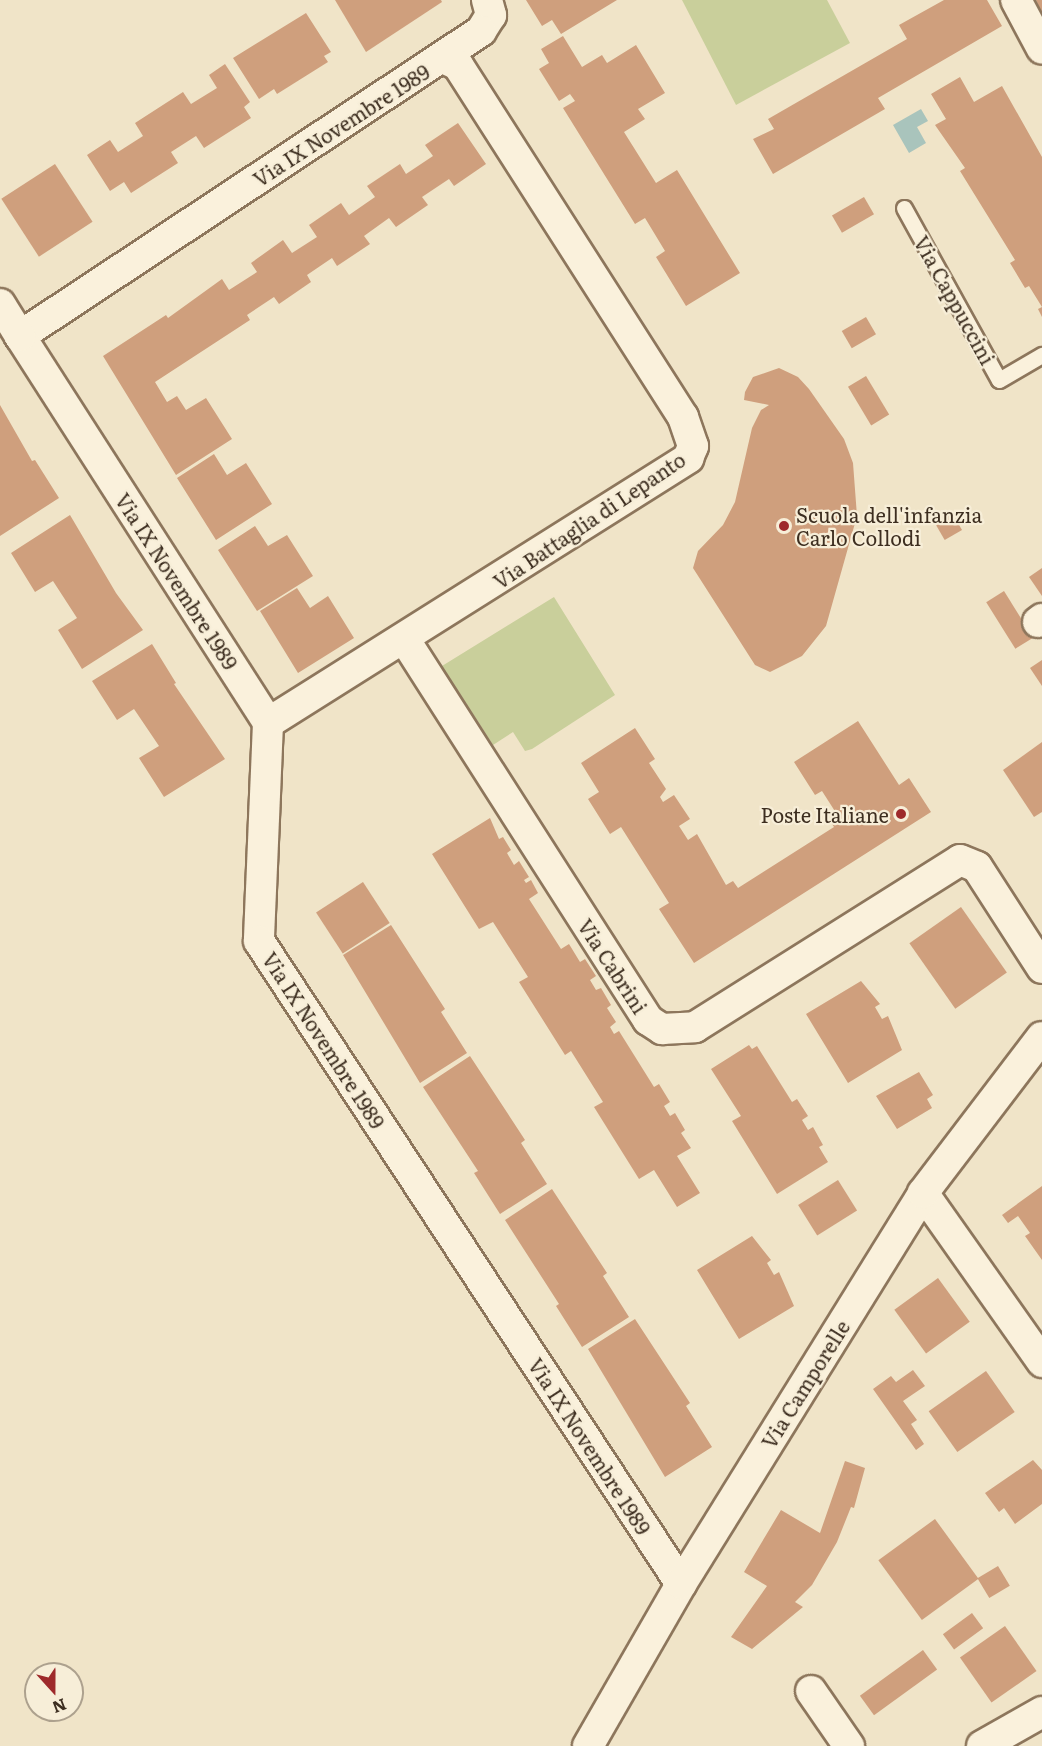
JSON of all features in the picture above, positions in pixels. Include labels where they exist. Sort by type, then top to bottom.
[{"type":"street","name":"Via IX Novembre 1989","points":[[20,336],[443,58],[489,24],[491,15],[487,0]]},
{"type":"street","points":[[1016,0],[1042,49]]},
{"type":"street","name":"Via Battaglia di Lepanto","points":[[268,723],[405,640],[688,458],[693,446],[683,417],[459,65],[443,58]]},
{"type":"street","name":"Via IX Novembre 1989","points":[[0,304],[268,723],[259,941],[681,1584]]},
{"type":"street","name":"Via Cabrini","points":[[405,640],[648,1020],[662,1029],[695,1028],[960,860],[977,867],[1042,968]]},
{"type":"street","name":"Via Camporelle","points":[[588,1746],[681,1584],[923,1193],[1042,1036]]},
{"type":"street","points":[[923,1193],[1042,1362]]},
{"type":"street","points":[[811,1691],[849,1746]]},
{"type":"street","points":[[982,1746],[1042,1713]]},
{"type":"lane","name":"Via Cappuccini","points":[[904,208],[999,380],[1042,355]]},
{"type":"green space","points":[[682,0],[827,0],[850,43],[736,105]]},
{"type":"green space","points":[[554,597],[615,695],[532,749],[525,751],[513,732],[493,745],[442,666]]},
{"type":"water","points":[[921,109],[928,121],[917,127],[926,143],[909,153],[893,125]]},
{"type":"building","points":[[335,0],[441,0],[442,2],[366,52]]},
{"type":"building","points":[[526,0],[617,0],[561,34],[552,20],[542,26]]},
{"type":"building","points":[[944,0],[987,0],[1002,26],[878,98],[885,109],[773,174],[753,139],[774,129],[768,119],[907,39],[899,25]]},
{"type":"building","points":[[1036,0],[1042,0],[1042,14]]},
{"type":"building","points":[[306,13],[331,52],[324,56],[328,62],[277,94],[274,89],[259,99],[233,58]]},
{"type":"building","points":[[563,36],[582,67],[602,55],[607,63],[636,45],[665,93],[638,109],[645,119],[624,132],[656,183],[677,170],[740,273],[686,306],[656,257],[665,251],[645,218],[635,224],[563,108],[575,101],[570,94],[559,101],[539,69],[549,63],[541,49]]},
{"type":"building","points":[[225,64],[250,102],[244,107],[251,118],[204,148],[196,136],[171,152],[178,163],[131,193],[124,182],[110,191],[87,155],[110,140],[118,152],[143,136],[135,123],[183,92],[191,104],[217,88],[209,75]]},
{"type":"building","points":[[960,77],[974,102],[1002,86],[1042,157],[1042,307],[1029,286],[1025,288],[1010,263],[1015,260],[960,171],[965,168],[935,125],[946,119],[931,94]]},
{"type":"building","points":[[458,123],[486,164],[454,186],[449,179],[422,197],[428,205],[396,227],[389,218],[364,236],[370,244],[337,266],[332,258],[307,275],[311,282],[279,304],[274,297],[247,315],[250,320],[155,382],[167,402],[177,396],[186,410],[206,398],[232,439],[176,475],[103,356],[166,315],[168,318],[222,279],[229,290],[257,272],[251,263],[283,240],[292,253],[317,237],[309,225],[341,203],[349,215],[375,197],[367,186],[400,164],[406,174],[433,156],[425,145]]},
{"type":"building","points":[[55,164],[93,222],[39,257],[1,199]]},
{"type":"building","points":[[864,197],[874,214],[842,233],[832,216]]},
{"type":"building","points":[[866,317],[876,334],[852,348],[842,331]]},
{"type":"building","points":[[779,368],[798,377],[809,389],[844,439],[853,463],[857,516],[826,626],[802,656],[770,672],[755,665],[693,568],[698,551],[723,525],[735,502],[752,428],[761,410],[769,405],[744,400],[745,392],[753,377]]},
{"type":"building","points":[[866,376],[889,415],[871,425],[848,387]]},
{"type":"building","points":[[0,405],[32,461],[35,460],[59,498],[0,536]]},
{"type":"building","points":[[214,454],[227,475],[246,463],[272,504],[216,540],[177,478]]},
{"type":"building","points":[[951,511],[962,530],[945,540],[934,521]]},
{"type":"building","points":[[70,515],[116,593],[143,630],[82,669],[58,630],[77,618],[53,581],[35,592],[11,553]]},
{"type":"building","points":[[255,526],[268,546],[287,535],[313,576],[257,611],[218,550]]},
{"type":"building","points":[[1042,568],[1042,596],[1029,577]]},
{"type":"building","points":[[297,588],[310,608],[328,596],[354,638],[298,673],[260,611]]},
{"type":"building","points":[[1004,591],[1033,638],[1015,649],[986,602]]},
{"type":"building","points":[[152,644],[176,683],[174,684],[225,759],[164,797],[139,758],[159,746],[134,709],[117,720],[92,681]]},
{"type":"building","points":[[1042,660],[1042,686],[1030,668]]},
{"type":"building","points":[[858,721],[899,785],[909,778],[931,812],[694,963],[659,909],[669,903],[621,827],[610,834],[588,799],[599,792],[581,763],[635,728],[655,759],[649,763],[666,789],[660,797],[663,802],[674,795],[690,819],[679,826],[688,840],[697,834],[726,885],[733,881],[738,888],[834,827],[830,821],[838,816],[822,791],[815,795],[794,762]]},
{"type":"building","points":[[1042,742],[1042,812],[1034,817],[1003,770]]},
{"type":"building","points":[[490,818],[499,839],[503,837],[511,850],[507,853],[514,865],[519,861],[529,877],[524,880],[526,883],[531,880],[538,893],[529,899],[561,949],[569,944],[580,962],[585,959],[596,976],[590,980],[596,990],[601,988],[611,1005],[607,1008],[616,1022],[610,1027],[614,1034],[619,1031],[654,1087],[659,1084],[670,1102],[664,1106],[670,1116],[675,1113],[685,1130],[681,1133],[691,1148],[677,1156],[700,1193],[677,1207],[654,1170],[639,1179],[594,1107],[603,1102],[571,1051],[565,1055],[519,982],[528,977],[493,922],[479,929],[432,854]]},
{"type":"building","points":[[363,882],[390,923],[343,954],[316,912]]},
{"type":"building","points":[[961,907],[1007,973],[955,1009],[909,943]]},
{"type":"building","points":[[391,925],[445,1009],[441,1012],[467,1053],[420,1083],[343,955]]},
{"type":"building","points":[[861,981],[880,1004],[875,1007],[882,1019],[888,1016],[902,1050],[848,1083],[806,1014]]},
{"type":"building","points":[[749,1045],[752,1049],[757,1046],[792,1102],[797,1099],[808,1116],[802,1120],[808,1130],[813,1127],[823,1145],[819,1147],[828,1162],[777,1194],[732,1121],[741,1116],[711,1069]]},
{"type":"building","points":[[470,1056],[525,1140],[521,1143],[547,1184],[500,1214],[474,1173],[478,1171],[423,1087]]},
{"type":"building","points":[[919,1072],[933,1095],[927,1099],[932,1108],[897,1129],[876,1096]]},
{"type":"building","points":[[838,1180],[857,1211],[817,1235],[798,1205]]},
{"type":"building","points":[[1042,1186],[1042,1260],[1025,1236],[1030,1233],[1018,1216],[1008,1223],[1002,1215]]},
{"type":"building","points":[[552,1189],[607,1273],[603,1276],[629,1317],[582,1347],[556,1306],[559,1304],[505,1220]]},
{"type":"building","points":[[752,1236],[771,1260],[767,1263],[774,1275],[779,1272],[794,1306],[739,1339],[697,1270]]},
{"type":"building","points":[[938,1278],[970,1322],[926,1353],[894,1310]]},
{"type":"building","points":[[635,1319],[690,1403],[686,1406],[712,1447],[665,1477],[588,1349]]},
{"type":"building","points":[[913,1370],[925,1386],[903,1401],[917,1420],[911,1424],[924,1444],[916,1450],[873,1389],[891,1376],[896,1382]]},
{"type":"building","points":[[986,1371],[1015,1412],[957,1452],[929,1411]]},
{"type":"building","points":[[1033,1460],[1042,1470],[1042,1504],[1015,1524],[1004,1508],[999,1512],[985,1493]]},
{"type":"building","points":[[845,1461],[865,1468],[854,1508],[851,1507],[837,1542],[812,1585],[795,1602],[803,1607],[752,1649],[731,1637],[767,1586],[744,1572],[781,1510],[820,1533]]},
{"type":"building","points":[[935,1519],[978,1579],[922,1620],[878,1560]]},
{"type":"building","points":[[998,1566],[1010,1586],[989,1598],[977,1578]]},
{"type":"building","points":[[972,1613],[983,1628],[954,1650],[943,1634]]},
{"type":"building","points":[[1005,1626],[1037,1671],[991,1703],[960,1658]]},
{"type":"building","points":[[923,1650],[937,1669],[874,1715],[860,1696]]},
{"type":"place","name":"Scuola dell'infanzia Carlo Collodi","points":[[784,526]]},
{"type":"place","name":"Poste Italiane","points":[[901,814]]}]
